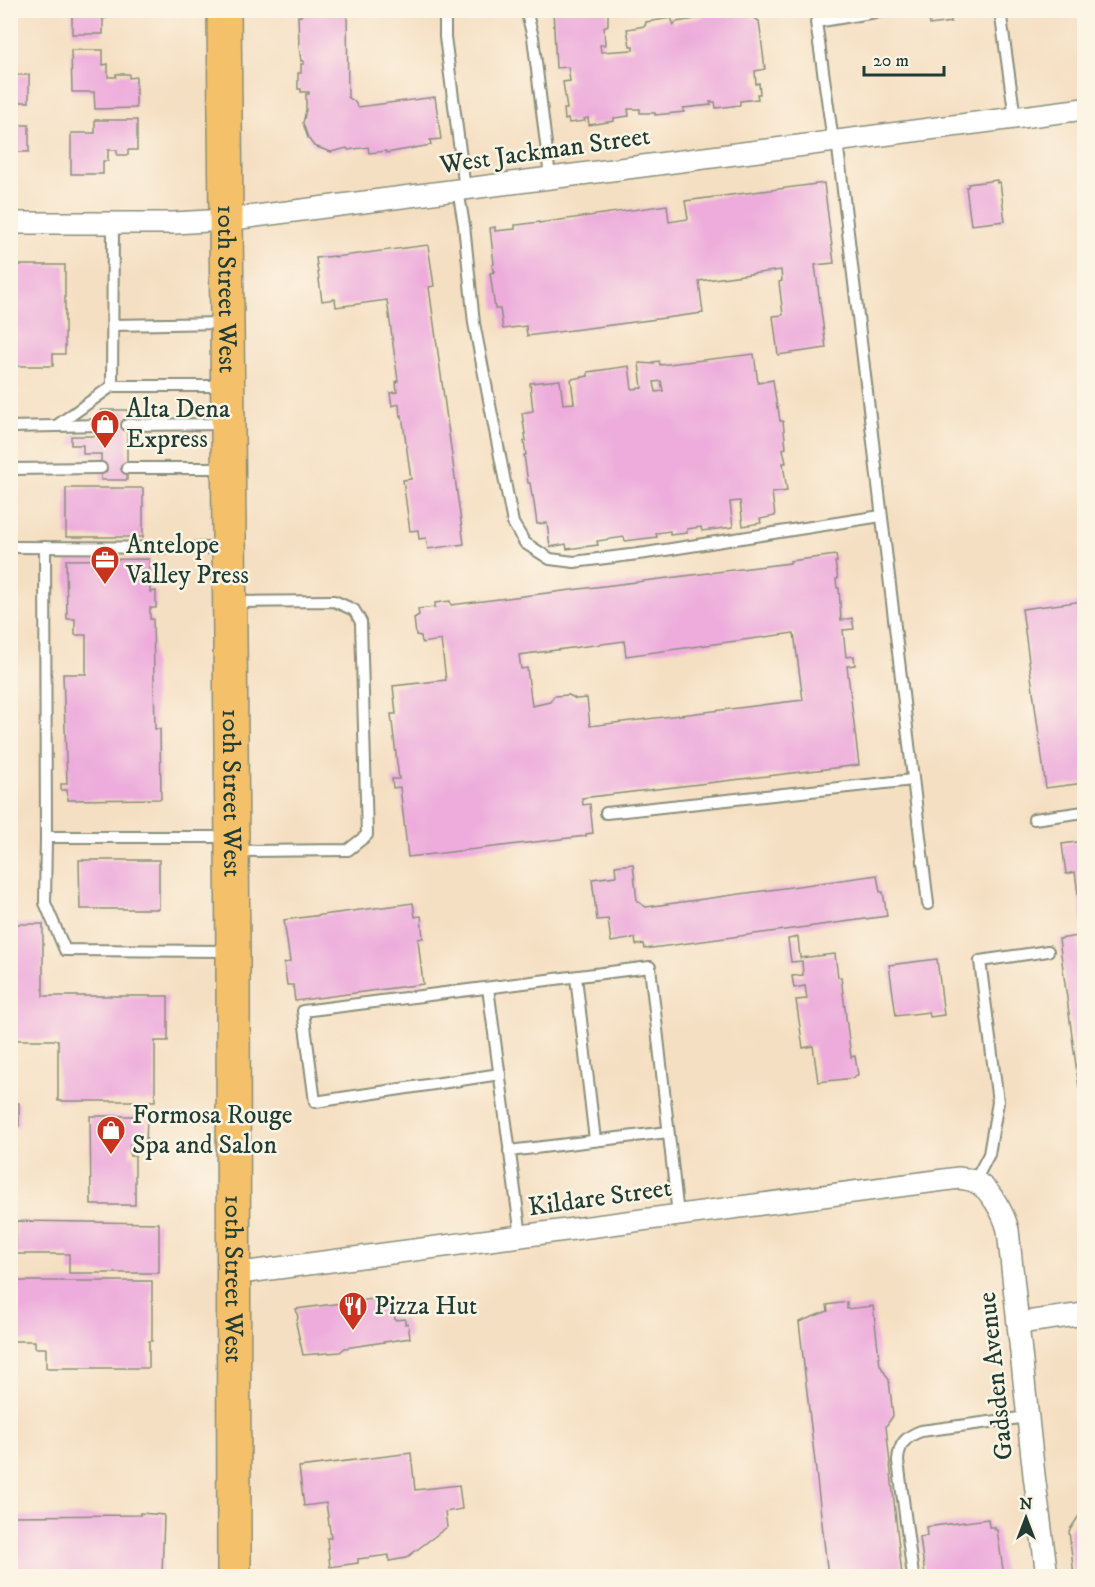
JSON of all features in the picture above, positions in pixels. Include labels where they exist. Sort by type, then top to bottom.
[{"type":"main road","name":"10th Street West","points":[[224,10],[233,951],[234,1576]]},
{"type":"street","name":"West Jackman Street","points":[[10,223],[174,223],[225,220],[1084,109]]},
{"type":"street","name":"Kildare Street","points":[[233,1274],[959,1178],[975,1181]]},
{"type":"street","name":"Gadsden Avenue","points":[[975,1181],[993,1198],[1005,1218],[1047,1576]]},
{"type":"street","points":[[1019,1323],[1084,1314]]},
{"type":"lane","points":[[445,10],[445,37],[474,323],[513,523],[525,543],[550,559],[574,562],[881,516]]},
{"type":"lane","points":[[526,10],[533,37],[550,177]]},
{"type":"lane","points":[[888,10],[816,22],[835,140],[928,904]]},
{"type":"lane","points":[[1000,10],[1015,118]]},
{"type":"lane","points":[[112,386],[113,223]]},
{"type":"lane","points":[[113,325],[226,323]]},
{"type":"lane","points":[[56,426],[112,386],[227,386]]},
{"type":"lane","points":[[127,425],[228,424]]},
{"type":"lane","points":[[10,427],[100,425]]},
{"type":"lane","points":[[10,469],[101,468]]},
{"type":"lane","points":[[127,468],[229,468]]},
{"type":"lane","points":[[10,547],[230,548]]},
{"type":"lane","points":[[45,547],[45,903],[64,950],[233,951]]},
{"type":"lane","points":[[46,837],[348,850],[367,835],[361,622],[354,610],[334,601],[230,602]]},
{"type":"lane","points":[[606,813],[913,780]]},
{"type":"lane","points":[[1034,819],[1084,812]]},
{"type":"lane","points":[[975,1181],[989,1154],[999,1102],[980,961],[1048,951]]},
{"type":"lane","points":[[500,1074],[315,1102],[303,1011],[650,967],[678,1215]]},
{"type":"lane","points":[[576,977],[595,1140]]},
{"type":"lane","points":[[488,988],[521,1236]]},
{"type":"lane","points":[[509,1151],[668,1132]]},
{"type":"lane","points":[[913,1576],[898,1461],[899,1447],[909,1436],[921,1431],[1029,1417]]},
{"type":"building","points":[[72,10],[107,10],[107,18],[103,18],[103,34],[72,34]]},
{"type":"building","points":[[301,10],[347,10],[348,97],[358,107],[435,97],[441,139],[430,140],[431,145],[386,153],[386,151],[369,153],[368,147],[348,150],[347,148],[331,152],[314,146],[308,138],[303,123],[306,94],[309,92],[301,92],[301,89],[298,89],[298,73],[301,73],[301,64],[304,64],[304,61],[301,61],[299,46],[298,16],[301,16]]},
{"type":"building","points":[[553,10],[608,10],[608,25],[604,27],[605,45],[600,45],[601,52],[633,50],[627,29],[645,26],[646,22],[671,18],[674,25],[676,22],[701,18],[703,15],[729,11],[730,17],[745,13],[759,21],[765,69],[755,71],[756,84],[759,83],[758,99],[740,101],[740,105],[716,108],[715,102],[710,102],[711,105],[683,108],[684,112],[655,115],[655,113],[640,113],[640,109],[628,109],[629,116],[614,118],[614,121],[589,125],[588,118],[584,119],[585,121],[569,123],[568,119],[565,120],[564,109],[567,109],[563,82],[570,81],[568,67],[556,68]]},
{"type":"building","points":[[928,10],[950,10],[951,22],[930,25]]},
{"type":"building","points":[[71,50],[103,50],[103,65],[108,64],[108,77],[116,77],[116,74],[129,74],[129,78],[136,77],[136,108],[95,109],[94,92],[72,92]]},
{"type":"building","points":[[10,75],[29,75],[29,102],[10,102]]},
{"type":"building","points":[[95,120],[137,120],[137,150],[128,150],[128,155],[117,155],[117,150],[108,150],[108,161],[103,161],[103,174],[71,174],[71,133],[95,133]]},
{"type":"building","points":[[10,125],[29,125],[29,152],[10,152]]},
{"type":"building","points":[[997,180],[997,183],[1000,182],[1005,221],[971,225],[966,187],[968,184]]},
{"type":"building","points":[[824,183],[834,263],[815,265],[826,348],[778,355],[773,316],[783,315],[779,282],[782,281],[781,270],[699,281],[703,313],[527,336],[526,326],[503,329],[500,309],[495,309],[490,273],[495,271],[492,265],[494,264],[490,228],[495,227],[495,231],[515,229],[515,225],[667,205],[669,222],[688,219],[685,201]]},
{"type":"building","points":[[428,245],[434,286],[429,287],[464,544],[428,549],[426,538],[419,539],[418,530],[410,531],[403,480],[411,479],[402,415],[400,416],[399,404],[392,406],[390,393],[397,392],[396,381],[398,381],[387,300],[336,307],[335,299],[322,301],[316,258]]},
{"type":"building","points":[[10,265],[65,265],[65,354],[53,354],[53,366],[10,366]]},
{"type":"building","points":[[754,354],[758,383],[773,380],[780,421],[783,421],[786,448],[783,449],[786,463],[783,463],[787,491],[772,493],[775,516],[760,519],[761,523],[743,526],[740,501],[730,502],[733,527],[702,531],[701,527],[687,529],[687,533],[670,535],[670,531],[656,533],[657,537],[625,541],[624,537],[597,541],[598,545],[567,549],[566,544],[550,547],[547,523],[537,524],[524,455],[526,455],[524,441],[526,441],[522,413],[533,411],[530,383],[560,380],[563,404],[574,403],[571,379],[588,376],[588,372],[629,366],[632,389],[642,388],[639,363],[654,364],[653,362],[659,361],[660,365]],"holes":[[[661,381],[663,391],[656,392],[654,382]]]},
{"type":"building","name":"Alta Dena Express","points":[[101,410],[127,410],[127,480],[101,480],[101,454],[83,454],[83,445],[71,445],[71,436],[100,436]]},
{"type":"building","points":[[66,488],[143,488],[143,537],[66,537]]},
{"type":"building","points":[[836,555],[838,579],[836,579],[837,588],[839,588],[841,620],[852,618],[854,629],[843,630],[846,657],[854,656],[855,665],[847,666],[859,765],[582,798],[583,805],[590,804],[593,833],[586,834],[586,836],[408,857],[400,787],[393,788],[392,779],[399,779],[391,714],[396,714],[393,686],[446,680],[441,640],[422,643],[421,636],[416,635],[414,618],[419,615],[418,609],[435,607],[435,603],[450,601],[451,605],[790,563],[790,561]],"holes":[[[794,633],[803,700],[590,726],[587,698],[576,699],[569,695],[554,696],[550,702],[532,706],[527,668],[521,669],[519,655],[624,641],[626,656]]]},
{"type":"building","points":[[149,559],[150,592],[156,591],[156,608],[150,608],[150,619],[153,619],[155,729],[160,729],[161,799],[68,800],[67,790],[61,790],[61,784],[67,784],[63,674],[86,674],[86,635],[75,635],[75,619],[67,619],[66,560]]},
{"type":"building","points":[[1084,601],[1084,783],[1046,788],[1022,609]]},
{"type":"building","points":[[1084,841],[1083,930],[1075,872],[1066,874],[1062,844]]},
{"type":"building","points":[[79,860],[159,860],[159,909],[80,909]]},
{"type":"building","points":[[633,864],[637,901],[646,907],[877,875],[880,892],[883,892],[887,916],[645,949],[644,944],[636,945],[635,938],[611,942],[608,919],[597,920],[592,879],[616,876],[615,866]]},
{"type":"building","points":[[413,903],[415,917],[421,916],[423,938],[418,939],[423,984],[295,1001],[293,985],[287,985],[284,963],[290,962],[284,920]]},
{"type":"building","points":[[10,924],[43,924],[43,996],[168,996],[168,1041],[155,1041],[155,1101],[58,1101],[58,1040],[10,1040]]},
{"type":"building","points":[[1078,936],[1084,988],[1084,1087],[1079,1088],[1059,939]]},
{"type":"building","points":[[798,937],[800,958],[835,954],[838,977],[841,977],[851,1057],[855,1056],[858,1075],[854,1078],[818,1082],[813,1046],[803,1048],[796,1000],[807,999],[805,986],[794,988],[792,976],[803,975],[802,961],[791,962],[788,939]]},
{"type":"building","points":[[937,959],[944,1015],[930,1017],[929,1012],[896,1016],[889,965]]},
{"type":"building","points":[[10,1103],[19,1103],[19,1126],[10,1126]]},
{"type":"building","points":[[90,1116],[147,1116],[146,1145],[130,1145],[130,1156],[135,1156],[135,1205],[91,1205]]},
{"type":"building","points":[[16,1221],[159,1223],[159,1273],[69,1273],[69,1254],[16,1254]]},
{"type":"building","points":[[10,1281],[152,1281],[152,1341],[149,1341],[149,1368],[46,1368],[46,1348],[35,1348],[35,1341],[10,1341]]},
{"type":"building","name":"Pizza Hut","points":[[392,1298],[395,1320],[405,1319],[405,1324],[408,1323],[410,1338],[345,1348],[340,1352],[303,1355],[296,1323],[298,1318],[296,1309]]},
{"type":"building","points":[[847,1302],[847,1309],[873,1306],[880,1365],[889,1380],[893,1416],[886,1426],[902,1576],[828,1576],[799,1322],[828,1311],[827,1305]]},
{"type":"building","points":[[411,1453],[415,1490],[459,1485],[462,1509],[445,1512],[447,1527],[406,1558],[389,1561],[389,1555],[358,1559],[358,1563],[330,1567],[327,1538],[331,1538],[326,1503],[304,1506],[299,1467]]},
{"type":"building","points":[[1084,1508],[1084,1576],[1074,1576],[1069,1531]]},
{"type":"building","points":[[140,1513],[164,1515],[162,1576],[10,1576],[10,1516],[140,1515]]},
{"type":"building","points":[[988,1519],[989,1527],[995,1527],[997,1530],[1004,1576],[925,1576],[920,1537],[927,1536],[926,1527]]},
{"type":"place","name":"Alta Dena Express","points":[[105,450]]},
{"type":"place","name":"Antelope Valley Press","points":[[105,586]]},
{"type":"place","name":"Formosa Rouge Spa and Salon","points":[[111,1156]]},
{"type":"place","name":"Pizza Hut","points":[[353,1332]]}]
